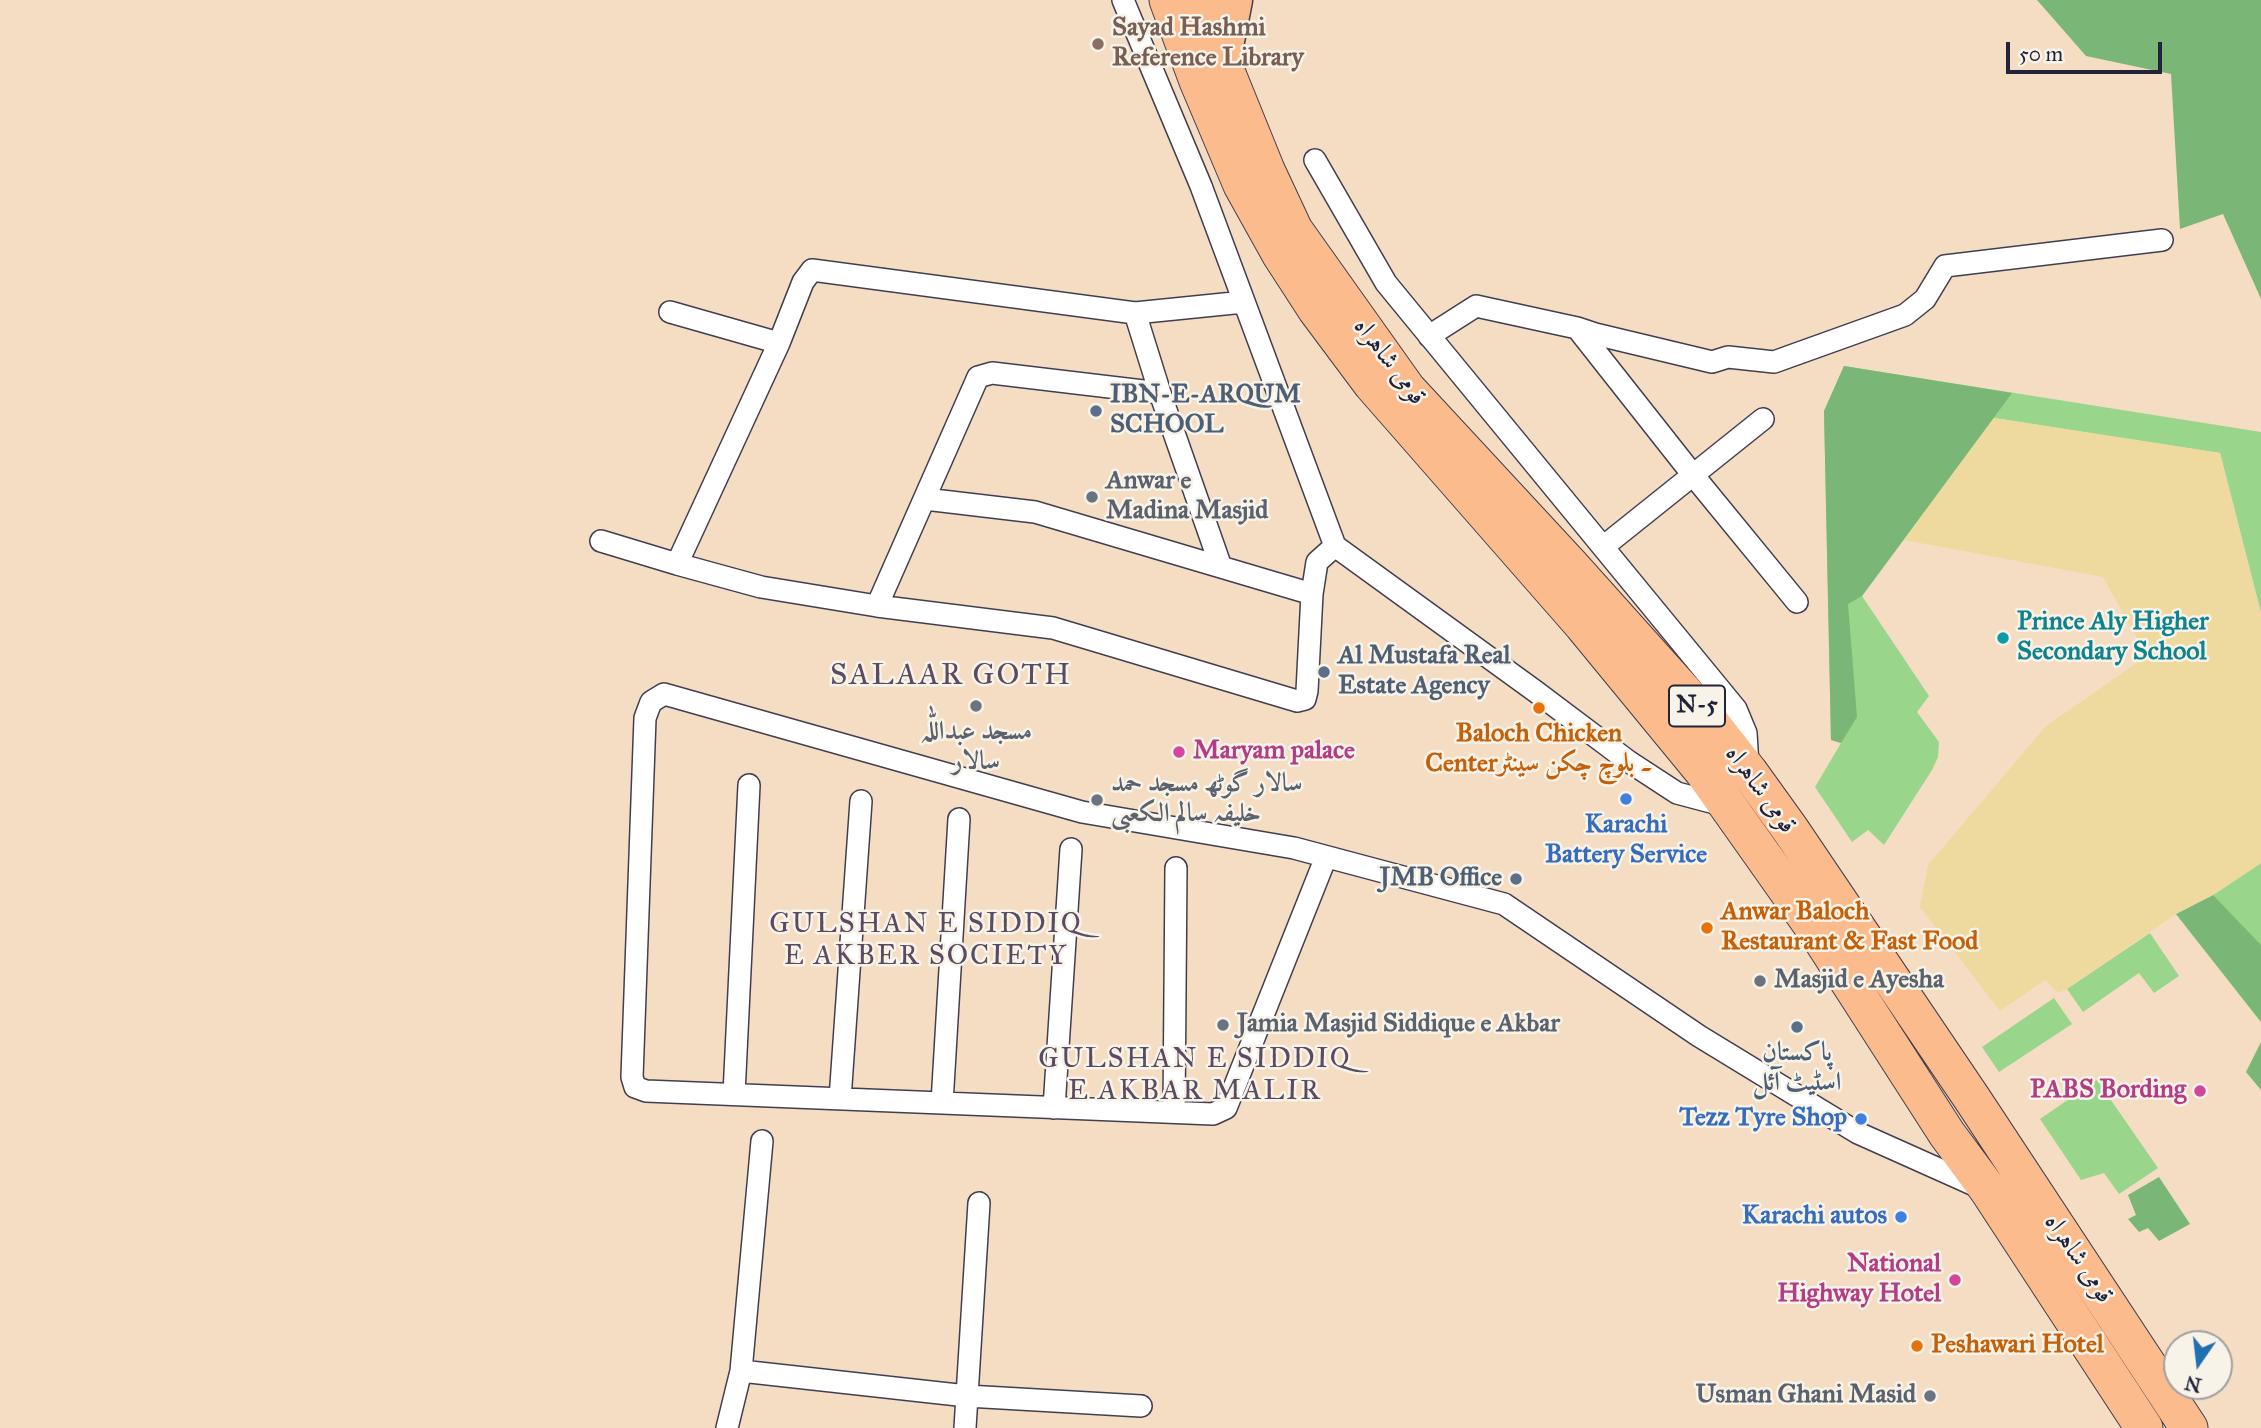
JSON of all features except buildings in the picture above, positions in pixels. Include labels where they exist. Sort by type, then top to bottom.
[{"type":"highway","name":"قومی شاہراہ","points":[[1168,0],[1198,81],[1242,185],[1280,255],[1316,309],[1372,384],[1591,636],[1703,771],[1819,935],[1947,1134],[1989,1191],[2144,1428]]},
{"type":"highway","name":"قومی شاہراہ","points":[[1197,0],[1266,170],[1294,230],[1406,389],[1701,711],[1748,772],[1790,829],[2063,1235],[2189,1428]]},
{"type":"highway","points":[[1221,61],[1233,0]]},
{"type":"highway","points":[[2034,1260],[2063,1235]]},
{"type":"street","points":[[1123,0],[1201,186],[1335,546],[1657,780],[1677,793],[1728,807]]},
{"type":"street","points":[[1315,160],[1386,283],[1736,709],[1746,733],[1748,772]]},
{"type":"street","points":[[1429,336],[1476,306],[1712,362],[1728,357],[1774,362],[1905,315],[1925,299],[1945,267],[2162,240]]},
{"type":"street","points":[[677,564],[779,343],[803,282],[812,270],[1135,313],[1244,302]]},
{"type":"street","points":[[670,312],[779,343]]},
{"type":"street","points":[[1135,313],[1221,567]]},
{"type":"street","points":[[1577,328],[1797,602]]},
{"type":"street","points":[[877,606],[978,377],[992,373],[1160,393]]},
{"type":"street","points":[[1603,547],[1763,419]]},
{"type":"street","points":[[925,499],[1035,512],[1312,594]]},
{"type":"street","points":[[601,541],[761,587],[877,606],[1053,628],[1297,701],[1305,699],[1307,691],[1312,594],[1317,562],[1335,546]]},
{"type":"street","points":[[1326,856],[1226,1108],[1213,1114],[646,1091],[635,1087],[632,1077],[645,718],[650,702],[664,694],[1082,812],[1294,848],[1326,856],[1504,904],[1699,1036],[1858,1133],[1989,1191]]},
{"type":"street","points":[[734,1094],[749,785]]},
{"type":"street","points":[[840,1099],[861,801]]},
{"type":"street","points":[[942,1103],[959,819]]},
{"type":"street","points":[[1054,1108],[1071,849]]},
{"type":"street","points":[[1174,1112],[1176,868]]},
{"type":"street","points":[[727,1428],[741,1371],[762,1141]]},
{"type":"street","points":[[965,1428],[979,1203]]},
{"type":"street","points":[[741,1371],[967,1396],[1141,1406]]},
{"type":"green space","points":[[2037,0],[2261,0],[2261,299],[2223,214],[2180,229],[2171,74],[2086,56]]},
{"type":"green space","points":[[1844,366],[2261,432],[2261,613],[2220,453],[1994,418],[1862,596],[1929,696],[1917,712],[1939,742],[1938,757],[1932,770],[1884,845],[1868,830],[1852,842],[1815,787],[1841,743],[1831,740],[1824,411]]},
{"type":"green space","points":[[1844,366],[2012,393],[1862,596],[1848,604],[1857,717],[1841,743],[1831,740],[1824,411]]},
{"type":"green space","points":[[2261,863],[2261,1022],[2176,914],[2213,895]]},
{"type":"green space","points":[[2213,895],[2261,945],[2261,1022],[2176,914]]},
{"type":"green space","points":[[2150,933],[2179,976],[2154,993],[2139,973],[2083,1012],[2067,989]]},
{"type":"green space","points":[[2054,998],[2072,1024],[1999,1072],[1982,1047]]},
{"type":"green space","points":[[2261,1042],[2261,1090],[2246,1072]]},
{"type":"green space","points":[[2097,1080],[2158,1168],[2119,1194],[2104,1173],[2081,1180],[2040,1119]]},
{"type":"green space","points":[[2159,1177],[2190,1224],[2159,1241],[2148,1228],[2139,1232],[2128,1219],[2136,1215],[2128,1195]]},
{"type":"sand","points":[[1994,418],[2220,453],[2261,613],[2261,863],[2213,895],[2176,914],[2067,989],[2058,993],[2045,980],[2000,1011],[1920,907],[1928,865],[2046,726],[2147,656],[2103,577],[1904,540]]},
{"type":"place","name":"Sayad Hashmi Reference Library","points":[[1098,44]]},
{"type":"place","name":"IBN-E-ARQUM SCHOOL","points":[[1096,411]]},
{"type":"place","name":"Anwar e Madina Masjid","points":[[1092,497]]},
{"type":"place","name":"Prince Aly Higher Secondary School","points":[[2003,638]]},
{"type":"place","name":"Al Mustafa Real Estate Agency","points":[[1324,672]]},
{"type":"place","name":"مسجد عبداللّٰہ سالار","points":[[976,706]]},
{"type":"place","name":"Baloch Chicken Center۔ بلوچ چکن سینٹر","points":[[1539,708]]},
{"type":"place","name":"Maryam palace","points":[[1179,752]]},
{"type":"place","name":"Karachi Battery Service","points":[[1626,799]]},
{"type":"place","name":"سالار گوٹھ مسجد حمد خلیفہ سالم الکعبی","points":[[1097,800]]},
{"type":"place","name":"JMB Office","points":[[1516,879]]},
{"type":"place","name":"Anwar Baloch Restaurant & Fast Food","points":[[1707,928]]},
{"type":"place","name":"Masjid e Ayesha","points":[[1760,981]]},
{"type":"place","name":"Jamia Masjid Siddique e Akbar","points":[[1223,1025]]},
{"type":"place","name":"پاکستان اسٹیٹ آئل","points":[[1797,1027]]},
{"type":"place","name":"PABS Bording","points":[[2200,1091]]},
{"type":"place","name":"Tezz Tyre Shop","points":[[1861,1119]]},
{"type":"place","name":"Karachi autos","points":[[1901,1217]]},
{"type":"place","name":"National Highway Hotel","points":[[1955,1280]]},
{"type":"place","name":"Peshawari Hotel","points":[[1917,1346]]},
{"type":"place","name":"Usman Ghani Masid","points":[[1930,1396]]},
{"type":"district","name":"SALAAR GOTH","points":[[951,677]]},
{"type":"district","name":"GULSHAN E SIDDIQ E AKBER SOCIETY","points":[[926,941]]},
{"type":"district","name":"GULSHAN E SIDDIQ E AKBAR MALIR","points":[[1195,1076]]}]
